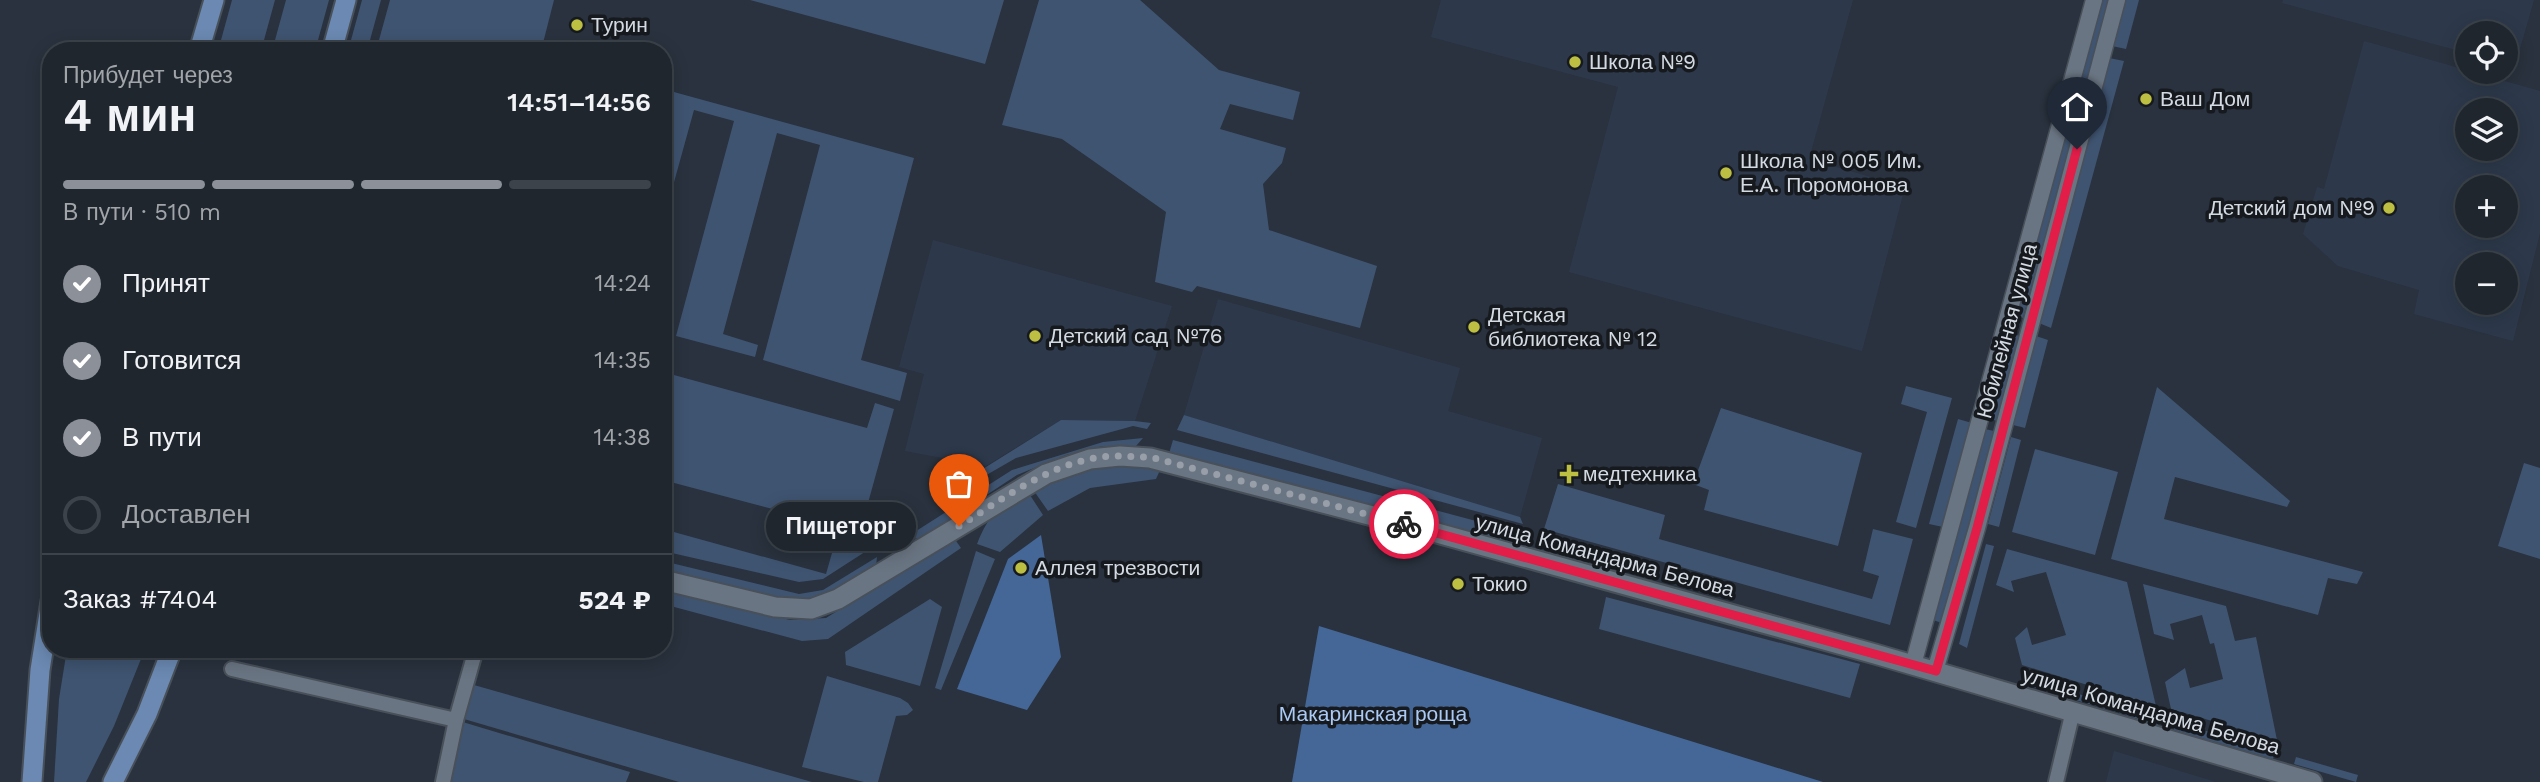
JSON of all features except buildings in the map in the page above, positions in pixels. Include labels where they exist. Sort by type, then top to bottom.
[{"type":"main road","points":[[202,42],[214,0]]},
{"type":"main road","points":[[334,42],[346,0]]},
{"type":"main road","name":"улица Командарма Белова","points":[[672,582],[775,607],[811,609],[838,599],[1046,474],[1090,459],[1150,457],[1419,528],[1936,671],[2312,782]]},
{"type":"main road","points":[[32,782],[42,656]]},
{"type":"main road","points":[[113,782],[147,713],[168,658]]},
{"type":"street","name":"Юбилейная улица","points":[[1913,665],[2094,0]]},
{"type":"street","name":"Юбилейная улица","points":[[1936,671],[1977,528],[2117,0]]},
{"type":"street","points":[[2006,322],[2029,329]]},
{"type":"street","points":[[443,782],[456,720],[473,658]]},
{"type":"street","points":[[232,669],[456,720]]},
{"type":"street","points":[[2056,782],[2073,711]]},
{"type":"shaded area","points":[[232,0],[275,0],[263,42],[220,42]]},
{"type":"shaded area","points":[[286,0],[329,0],[317,42],[274,42]]},
{"type":"shaded area","points":[[362,0],[381,0],[369,42],[350,42]]},
{"type":"shaded area","points":[[390,0],[554,0],[543,42],[378,42]]},
{"type":"shaded area","points":[[750,0],[1004,0],[985,64]]},
{"type":"shaded area","points":[[1039,0],[1140,0],[1219,70],[1300,92],[1293,120],[1230,104],[1220,129],[1286,148],[1282,163],[1263,184],[1269,230],[1377,266],[1360,328],[1197,286],[1192,292],[1155,282],[1166,212],[1062,139],[1002,125]]},
{"type":"shaded area","name":"Школа № 005 Им. Е.А. Поромонова","points":[[1441,0],[1853,0],[1809,159],[1905,187],[1862,351],[1569,272],[1618,87],[1431,37]]},
{"type":"shaded area","points":[[2101,0],[2109,0],[2023,318],[2016,315]]},
{"type":"shaded area","points":[[2125,0],[2139,0],[2126,49],[2112,46]]},
{"type":"shaded area","points":[[2283,0],[2534,0],[2518,56],[2518,21],[2455,21],[2455,50],[2282,3]]},
{"type":"shaded area","name":"Детский дом №9","points":[[2364,41],[2455,67],[2455,84],[2515,84],[2540,91],[2540,233],[2513,341],[2414,314],[2419,290],[2338,266],[2303,234],[2317,187],[2324,189]]},
{"type":"shaded area","points":[[2109,58],[2124,61],[2051,328],[2039,323]]},
{"type":"shaded area","points":[[672,91],[914,158],[861,360],[907,373],[900,401],[763,360],[820,145],[777,133],[723,334],[758,345],[755,357],[676,336],[734,121],[694,110],[672,189]]},
{"type":"shaded area","name":"Детский сад №76","points":[[933,240],[1172,306],[1135,421],[1061,420],[986,466],[905,451],[924,374],[899,367]]},
{"type":"shaded area","points":[[1218,299],[1460,368],[1448,411],[1542,438],[1520,517],[1184,415]]},
{"type":"shaded area","points":[[2011,332],[2019,336],[1997,421],[1988,418]]},
{"type":"shaded area","points":[[2036,336],[2048,340],[2025,428],[2013,425]]},
{"type":"shaded area","points":[[672,374],[867,428],[875,403],[894,409],[860,532],[672,482]]},
{"type":"shaded area","points":[[1906,386],[1952,398],[1916,528],[1896,522],[1927,412],[1901,404]]},
{"type":"shaded area","points":[[2157,387],[2290,501],[2287,507],[2175,477],[2164,519],[2363,572],[2357,584],[2328,578],[2318,615],[2111,559]]},
{"type":"shaded area","points":[[1721,408],[1862,453],[1838,546],[1704,510],[1709,490],[1693,484]]},
{"type":"shaded area","points":[[1184,415],[1520,517],[1523,524],[1177,430]]},
{"type":"shaded area","points":[[1958,419],[1972,423],[1943,527],[1929,524]]},
{"type":"shaded area","points":[[1061,420],[1151,423],[1147,429],[1133,426],[1016,458],[957,492],[954,487]]},
{"type":"shaded area","points":[[1985,429],[1994,431],[1942,623],[1933,620]]},
{"type":"shaded area","points":[[2011,437],[2021,440],[1999,527],[1988,524]]},
{"type":"shaded area","points":[[1143,438],[1136,446],[1103,446],[1066,455],[1017,475],[921,538],[902,540],[1012,470],[1103,442]]},
{"type":"shaded area","points":[[1173,440],[1521,533],[1517,549],[1168,457]]},
{"type":"shaded area","points":[[2035,449],[2118,472],[2095,555],[2012,532]]},
{"type":"shaded area","points":[[1110,462],[1162,466],[1156,479],[1090,488],[1048,511],[1034,491],[1065,474]]},
{"type":"shaded area","points":[[2524,463],[2540,468],[2540,559],[2498,546]]},
{"type":"shaded area","points":[[1558,484],[1665,515],[1659,539],[1872,599],[1879,576],[1863,571],[1873,529],[1913,539],[1890,625],[1544,529]]},
{"type":"shaded area","points":[[1028,492],[1043,515],[1000,552],[977,544],[986,524],[996,512]]},
{"type":"shaded area","points":[[672,531],[826,574],[836,539],[871,548],[823,579],[799,582],[672,553]]},
{"type":"shaded area","points":[[954,538],[961,548],[828,639],[802,641],[672,606],[672,590],[790,620],[826,618]]},
{"type":"shaded area","points":[[1986,544],[1994,546],[1967,648],[1959,644]]},
{"type":"shaded area","points":[[2007,549],[2127,582],[2156,706],[2022,665],[2015,638],[2027,627],[2032,645],[2066,635],[2046,572],[2011,581],[2014,592],[1996,585]]},
{"type":"shaded area","points":[[976,551],[995,559],[941,690],[935,688]]},
{"type":"shaded area","points":[[877,557],[876,566],[846,584],[813,598],[800,599],[762,595],[672,572],[672,563],[799,594],[823,590]]},
{"type":"shaded area","points":[[2143,584],[2226,606],[2235,641],[2256,637],[2277,740],[2171,709],[2165,682],[2185,668],[2190,688],[2223,679],[2214,643],[2210,644],[2202,615],[2170,624],[2174,640],[2154,634]]},
{"type":"shaded area","points":[[1606,597],[1860,664],[1850,698],[1599,629]]},
{"type":"shaded area","points":[[930,599],[942,607],[920,686],[846,665],[845,652]]},
{"type":"shaded area","points":[[66,658],[141,658],[114,726],[86,782],[54,782],[59,699]]},
{"type":"shaded area","points":[[827,676],[900,698],[913,710],[907,715],[896,716],[878,782],[864,782],[802,767]]},
{"type":"shaded area","points":[[2028,679],[2160,718],[2158,725],[2026,685]]},
{"type":"shaded area","points":[[474,685],[812,782],[679,782],[464,719]]},
{"type":"shaded area","points":[[456,720],[630,772],[626,782],[443,782]]},
{"type":"shaded area","points":[[2176,722],[2275,751],[2273,759],[2174,730]]},
{"type":"shaded area","points":[[2114,751],[2216,782],[2106,782]]},
{"type":"shaded area","points":[[2296,757],[2358,775],[2356,782],[2294,764]]},
{"type":"green space","points":[[1041,535],[1061,657],[1027,710],[957,689],[1008,559]]},
{"type":"green space","name":"Макаринская роща","points":[[1319,626],[1823,782],[1292,782]]},
{"type":"way so far","points":[[959,526],[1046,474],[1090,459],[1120,456],[1150,457],[1404,524]]},
{"type":"place","name":"Турин","points":[[577,25]]},
{"type":"place","name":"Школа №9","points":[[1575,62]]},
{"type":"place","name":"Ваш Дом","points":[[2146,99]]},
{"type":"place","name":"Школа № 005 Им. Е.А. Поромонова","points":[[1726,173]]},
{"type":"place","name":"Детский дом №9","points":[[2389,208]]},
{"type":"place","name":"Детская библиотека № 12","points":[[1474,327]]},
{"type":"place","name":"Детский сад №76","points":[[1035,336]]},
{"type":"place","name":"медтехника","points":[[1569,474]]},
{"type":"place","name":"Пищеторг","points":[[959,526]]},
{"type":"place","name":"Аллея трезвости","points":[[1021,568]]},
{"type":"place","name":"Токио","points":[[1458,584]]},
{"type":"route","points":[[1404,524],[1936,671],[1977,528],[2077,149]]}]
